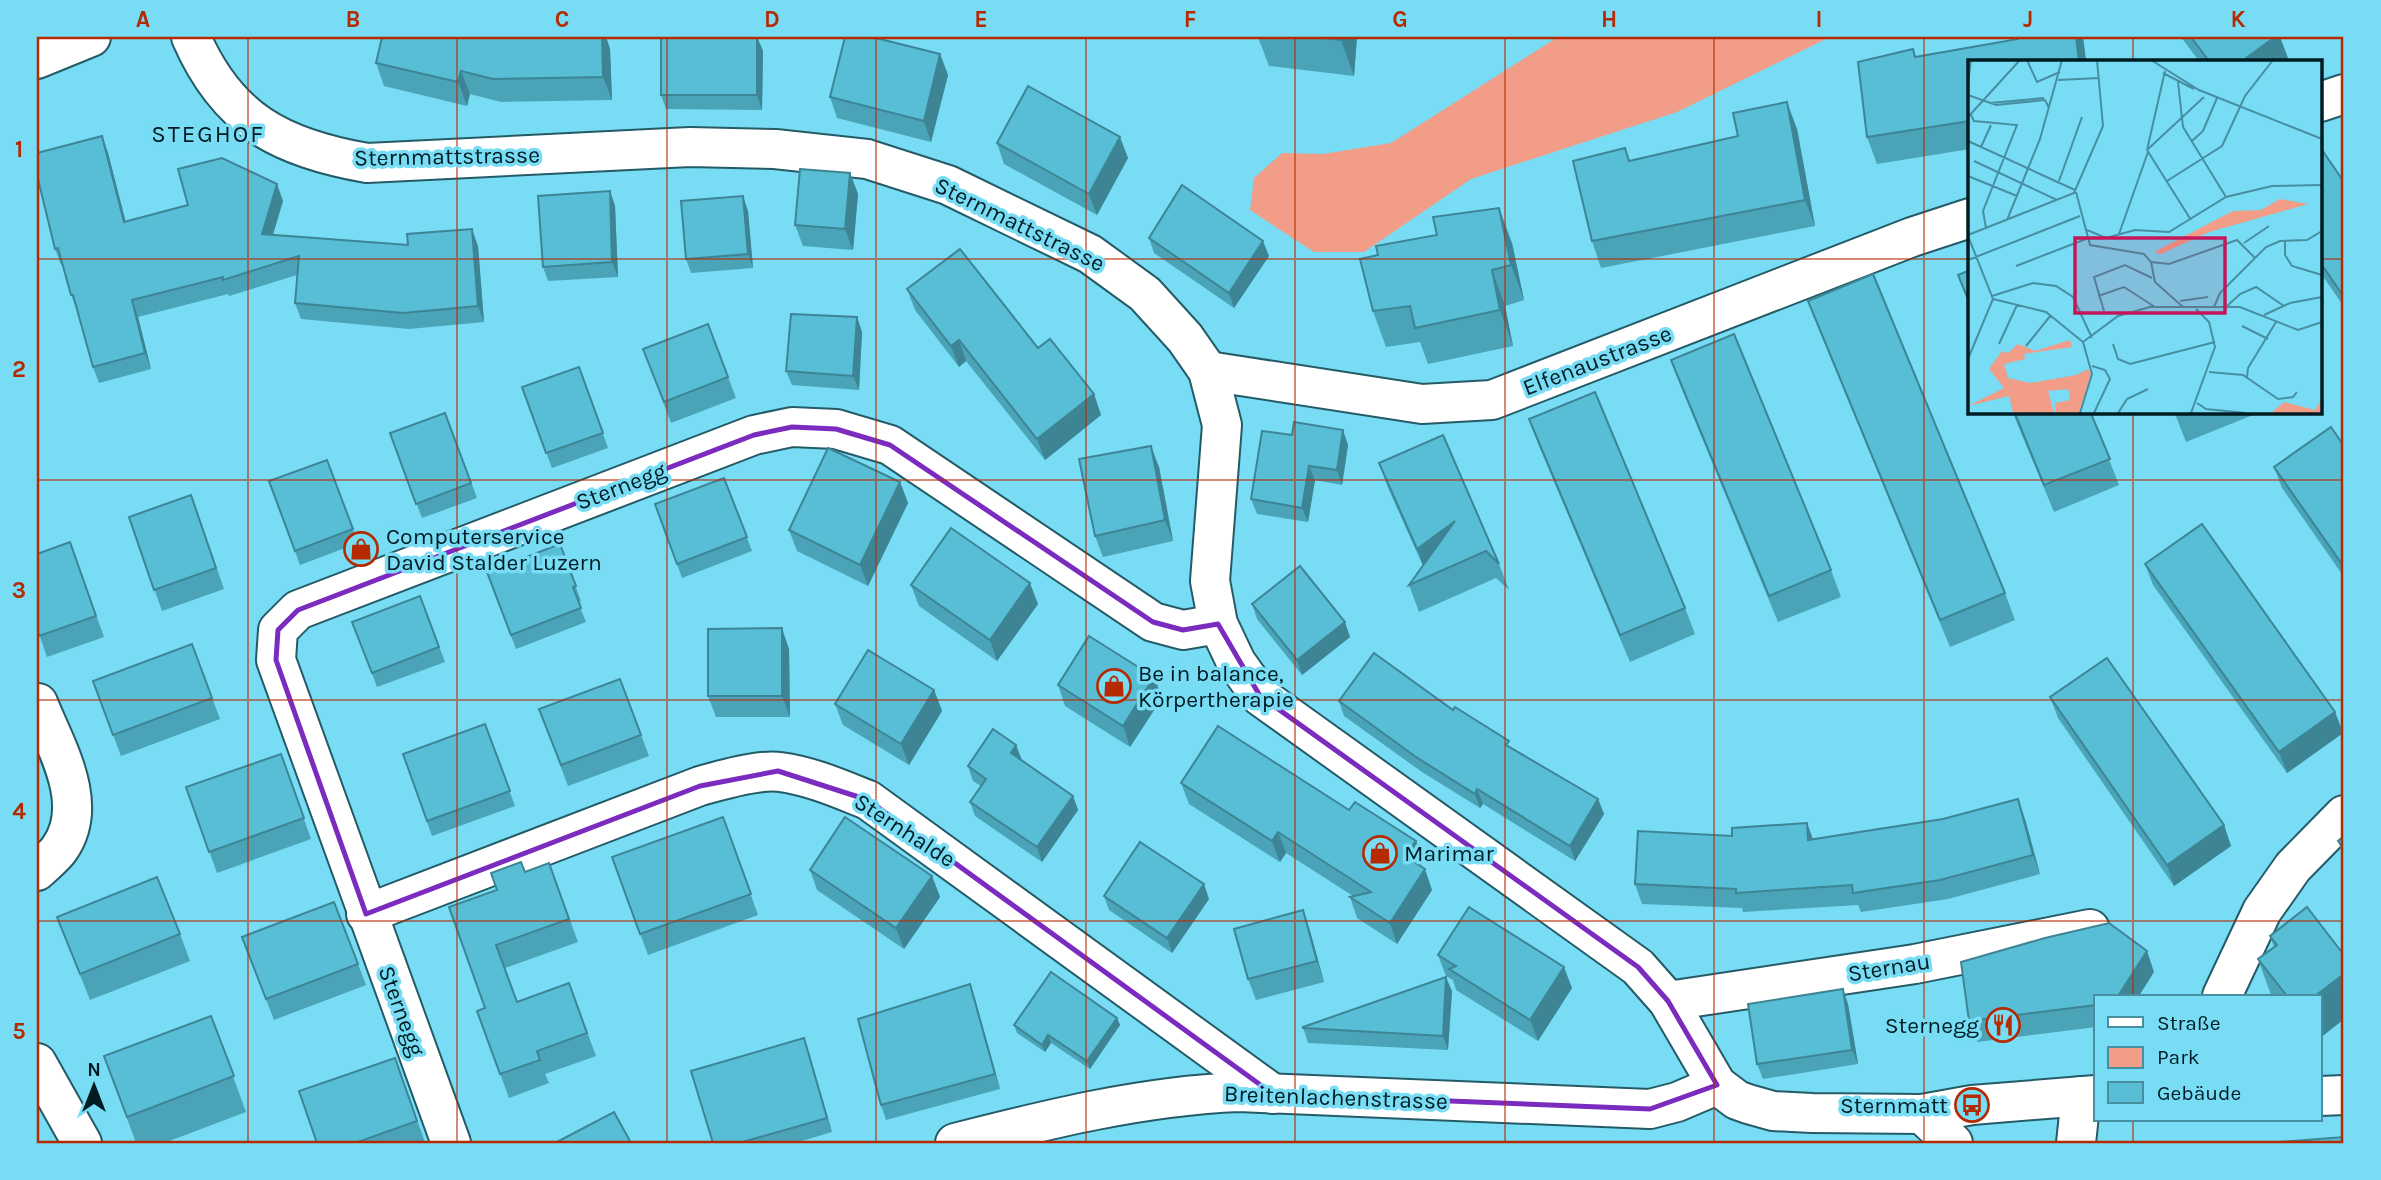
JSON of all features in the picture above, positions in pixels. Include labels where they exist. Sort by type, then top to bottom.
[{"type":"street","points":[[37,59],[91,37]]},
{"type":"street","name":"Sternmattstrasse","points":[[191,37],[202,64],[232,104],[249,119],[289,142],[327,156],[367,163],[690,147],[775,149],[867,159],[948,185],[1090,254],[1145,295],[1185,338],[1208,371],[1222,425],[1210,581],[1218,624],[1236,662],[1261,696],[1622,953],[1652,981],[1668,1001],[1717,1085]]},
{"type":"street","points":[[2322,101],[2344,94]]},
{"type":"street","name":"Elfenaustrasse","points":[[1208,371],[1422,404],[1492,400],[1912,237],[1968,219]]},
{"type":"street","name":"Sternegg","points":[[450,1143],[276,660],[278,631],[298,610],[754,435],[792,427],[836,429],[890,445],[1153,622],[1183,630],[1218,624]]},
{"type":"street","points":[[37,871],[61,848],[73,817],[72,788],[38,703]]},
{"type":"street","name":"Sternhalde","points":[[366,914],[700,786],[778,771],[823,783],[868,800],[1273,1094]]},
{"type":"street","points":[[2222,995],[2262,911],[2293,867],[2344,815]]},
{"type":"street","name":"Sternau","points":[[1668,1001],[1915,964],[2108,925]]},
{"type":"street","points":[[37,1063],[82,1143]]},
{"type":"street","points":[[1717,1085],[1737,1100],[1773,1111],[1922,1114],[1972,1105],[2089,1095],[2076,1143]]},
{"type":"street","name":"Breitenlachenstrasse","points":[[955,1143],[1113,1105],[1191,1094],[1239,1092],[1650,1109],[1677,1102],[1717,1085]]},
{"type":"street","points":[[2322,1096],[2344,1095]]},
{"type":"street","points":[[1922,1114],[1953,1143]]},
{"type":"highlighted area","points":[[792,427],[836,429],[890,445],[1153,622],[1183,630],[1218,624],[1260,696],[1638,967],[1668,1001],[1717,1085],[1650,1109],[1273,1094],[868,800],[778,771],[700,786],[366,914],[276,660],[278,630],[298,610],[754,435]]},
{"type":"green space","points":[[1558,37],[1830,37],[1677,112],[1471,179],[1364,252],[1314,252],[1250,210],[1254,178],[1282,153],[1323,154],[1391,143]]},
{"type":"building","points":[[382,37],[602,37],[603,77],[493,79],[461,71],[458,82],[376,63]]},
{"type":"building","points":[[661,37],[757,37],[757,95],[661,95]]},
{"type":"building","points":[[845,37],[872,37],[940,54],[924,121],[830,97]]},
{"type":"building","points":[[1312,37],[1342,37],[1341,40]]},
{"type":"building","points":[[2076,37],[2079,60],[1968,60],[1968,121],[1867,137],[1858,62],[1913,49],[1915,57],[2018,39]]},
{"type":"building","points":[[2191,37],[2275,37],[2243,60],[2208,60]]},
{"type":"building","points":[[1028,86],[1120,137],[1089,194],[997,143]]},
{"type":"building","points":[[1787,102],[1805,200],[1592,241],[1573,161],[1625,148],[1629,161],[1738,136],[1733,113]]},
{"type":"building","points":[[102,136],[124,222],[188,205],[178,169],[222,158],[277,184],[262,234],[408,245],[407,234],[472,229],[478,306],[403,313],[295,303],[299,256],[223,280],[223,277],[132,300],[145,353],[93,367],[58,248],[55,249],[37,175],[37,153]]},
{"type":"building","points":[[2322,150],[2344,182],[2344,297],[2322,265]]},
{"type":"building","points":[[800,169],[850,173],[845,229],[795,225]]},
{"type":"building","points":[[1182,185],[1263,241],[1229,293],[1149,238]]},
{"type":"building","points":[[610,191],[612,262],[543,267],[538,196]]},
{"type":"building","points":[[743,196],[748,254],[686,259],[681,201]]},
{"type":"building","points":[[1499,208],[1511,265],[1492,270],[1500,310],[1415,328],[1410,306],[1373,311],[1360,259],[1378,255],[1376,246],[1437,235],[1433,217]]},
{"type":"building","points":[[960,249],[1038,348],[1050,339],[1094,394],[1037,439],[959,340],[951,346],[907,289]]},
{"type":"building","points":[[1968,271],[1968,299],[1958,275]]},
{"type":"building","points":[[1873,274],[2005,593],[1940,620],[1808,301]]},
{"type":"building","points":[[791,314],[857,317],[853,376],[786,371]]},
{"type":"building","points":[[708,324],[728,377],[664,402],[643,349]]},
{"type":"building","points":[[1734,334],[1831,570],[1769,596],[1671,360]]},
{"type":"building","points":[[579,367],[603,433],[546,453],[522,387]]},
{"type":"building","points":[[1595,392],[1685,608],[1620,635],[1529,419]]},
{"type":"building","points":[[445,413],[471,483],[416,504],[390,433]]},
{"type":"building","points":[[2015,413],[2091,413],[2110,459],[2044,485]]},
{"type":"building","points":[[1294,422],[1343,430],[1337,470],[1309,466],[1302,508],[1251,499],[1262,431],[1292,435]]},
{"type":"building","points":[[2331,427],[2344,446],[2344,567],[2274,467]]},
{"type":"building","points":[[1443,435],[1499,564],[1486,551],[1409,585],[1455,521],[1417,549],[1379,463]]},
{"type":"building","points":[[1151,446],[1165,520],[1095,536],[1079,459]]},
{"type":"building","points":[[828,448],[900,482],[860,565],[789,530]]},
{"type":"building","points":[[327,460],[353,529],[295,551],[269,481]]},
{"type":"building","points":[[724,478],[747,537],[677,564],[655,504]]},
{"type":"building","points":[[191,495],[216,568],[154,590],[129,517]]},
{"type":"building","points":[[2202,524],[2335,712],[2279,752],[2145,564]]},
{"type":"building","points":[[951,528],[1030,583],[990,640],[911,585]]},
{"type":"building","points":[[70,542],[96,616],[39,636],[37,554]]},
{"type":"building","points":[[560,544],[576,586],[573,587],[581,608],[511,635],[487,572]]},
{"type":"building","points":[[1300,566],[1345,622],[1297,660],[1252,604]]},
{"type":"building","points":[[420,596],[439,647],[372,673],[352,622]]},
{"type":"building","points":[[782,628],[782,696],[708,696],[708,629]]},
{"type":"building","points":[[1089,636],[1154,677],[1123,726],[1058,685]]},
{"type":"building","points":[[192,644],[212,698],[113,735],[93,681]]},
{"type":"building","points":[[868,650],[934,690],[901,744],[835,704]]},
{"type":"building","points":[[1374,653],[1453,710],[1455,707],[1509,741],[1506,745],[1598,799],[1570,846],[1477,789],[1475,794],[1416,757],[1339,701]]},
{"type":"building","points":[[2107,658],[2224,825],[2167,865],[2050,697]]},
{"type":"building","points":[[620,679],[641,735],[561,765],[539,709]]},
{"type":"building","points":[[485,724],[510,791],[427,821],[403,754]]},
{"type":"building","points":[[1218,726],[1349,810],[1355,802],[1416,841],[1405,856],[1425,869],[1390,923],[1350,897],[1371,892],[1278,832],[1272,841],[1181,783]]},
{"type":"building","points":[[993,729],[1016,745],[1011,753],[1073,796],[1037,847],[970,802],[986,779],[968,766]]},
{"type":"building","points":[[281,754],[304,818],[209,852],[186,787]]},
{"type":"building","points":[[2018,799],[2033,855],[1940,880],[1853,893],[1852,885],[1736,893],[1736,889],[1635,884],[1638,831],[1732,836],[1732,828],[1807,823],[1808,840],[1943,819]]},
{"type":"building","points":[[723,817],[751,894],[640,934],[612,857]]},
{"type":"building","points":[[845,817],[932,876],[896,928],[810,870]]},
{"type":"building","points":[[2344,836],[2344,849],[2338,841]]},
{"type":"building","points":[[1140,842],[1204,884],[1167,938],[1104,896]]},
{"type":"building","points":[[521,862],[525,872],[549,863],[569,919],[496,945],[517,1002],[569,983],[587,1033],[537,1051],[540,1060],[500,1074],[477,1011],[485,1008],[449,907],[497,890],[491,873]]},
{"type":"building","points":[[157,877],[180,934],[80,974],[57,917]]},
{"type":"building","points":[[334,902],[358,964],[266,999],[242,937]]},
{"type":"building","points":[[1469,907],[1564,967],[1530,1020],[1449,969],[1456,966],[1438,955]]},
{"type":"building","points":[[2307,907],[2344,955],[2344,974],[2316,995],[2286,995],[2258,959],[2277,945],[2270,936]]},
{"type":"building","points":[[1303,910],[1317,961],[1248,979],[1234,929]]},
{"type":"building","points":[[2109,923],[2147,951],[2119,995],[2094,995],[2094,1005],[1969,1021],[1961,962]]},
{"type":"building","points":[[1051,972],[1117,1018],[1087,1061],[1048,1035],[1042,1045],[1014,1025]]},
{"type":"building","points":[[1446,977],[1443,1036],[1303,1028],[1303,1027]]},
{"type":"building","points":[[970,984],[995,1074],[881,1105],[858,1019]]},
{"type":"building","points":[[1843,989],[1852,1050],[1757,1064],[1748,1004]]},
{"type":"building","points":[[211,1016],[234,1076],[127,1117],[104,1056]]},
{"type":"building","points":[[804,1038],[827,1118],[739,1143],[713,1143],[691,1071]]},
{"type":"building","points":[[395,1058],[417,1121],[355,1143],[317,1143],[299,1091]]},
{"type":"building","points":[[614,1112],[631,1143],[555,1143]]},
{"type":"building","points":[[2344,1137],[2344,1143],[2266,1143]]},
{"type":"place","name":"Computerservice David Stalder Luzern","points":[[361,549]]},
{"type":"place","name":"Be in balance, Körpertherapie","points":[[1114,686]]},
{"type":"place","name":"Marimar","points":[[1380,853]]},
{"type":"place","name":"Sternegg","points":[[2003,1025]]},
{"type":"place","name":"Sternmatt","points":[[1972,1105]]},
{"type":"district","name":"STEGHOF","points":[[208,134]]}]
